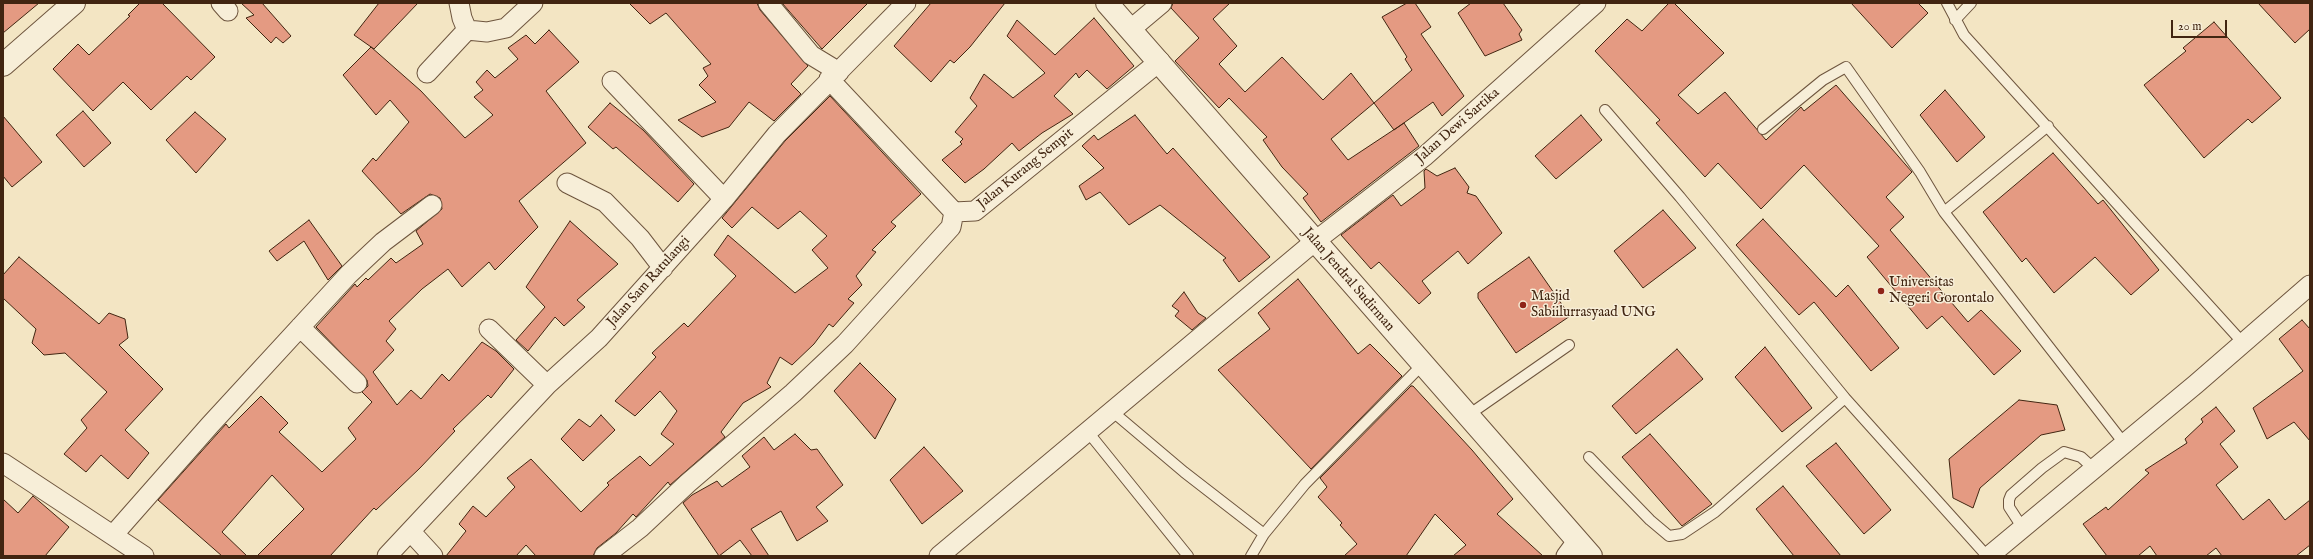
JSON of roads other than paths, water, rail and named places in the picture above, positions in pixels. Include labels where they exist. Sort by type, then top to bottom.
[{"type":"street","points":[[3,65],[74,3]]},
{"type":"street","points":[[459,3],[462,18],[467,30]]},
{"type":"street","points":[[467,30],[487,32],[506,28],[533,3]]},
{"type":"street","points":[[604,556],[640,528],[688,483],[793,394],[845,344],[951,227],[954,212],[834,76],[810,55],[768,3]]},
{"type":"street","name":"Jalan Sam Ratulangi","points":[[387,556],[547,385],[599,338],[724,199],[777,134],[906,3]]},
{"type":"street","name":"Jalan Jendral Sudirman","points":[[1107,3],[1160,61],[1314,242],[1467,416],[1578,551]]},
{"type":"street","points":[[1131,29],[1162,3]]},
{"type":"street","name":"Jalan Dewi Sartika","points":[[939,556],[1113,412],[1314,242],[1425,156],[1596,3]]},
{"type":"street","points":[[427,73],[467,30]]},
{"type":"street","name":"Jalan Kurang Sempit","points":[[954,212],[975,211],[1160,61]]},
{"type":"street","points":[[612,80],[724,199]]},
{"type":"street","points":[[567,183],[605,202],[640,238],[663,268]]},
{"type":"street","points":[[114,534],[210,425],[366,257],[432,205]]},
{"type":"street","points":[[1988,556],[2196,384],[2310,285]]},
{"type":"street","points":[[300,328],[357,383]]},
{"type":"street","points":[[488,329],[547,385]]},
{"type":"street","points":[[3,463],[53,498],[114,534],[144,556]]},
{"type":"street","points":[[411,532],[433,556]]},
{"type":"lane","points":[[1947,3],[1964,35],[2243,343]]},
{"type":"lane","points":[[1955,20],[1971,3]]},
{"type":"lane","points":[[1763,129],[1823,80],[1846,67],[1920,172],[1944,212],[2124,442]]},
{"type":"lane","points":[[1605,110],[1680,197],[1845,398],[1988,556]]},
{"type":"lane","points":[[1944,212],[2048,126]]},
{"type":"lane","points":[[1467,416],[1569,345]]},
{"type":"lane","points":[[1251,556],[1264,534],[1305,484],[1422,365]]},
{"type":"lane","points":[[1589,457],[1650,520],[1670,536],[1682,534],[1716,512],[1845,398]]},
{"type":"lane","points":[[1113,412],[1184,472],[1264,534]]},
{"type":"lane","points":[[1088,432],[1188,556]]},
{"type":"lane","points":[[2022,527],[2009,507],[2009,500],[2011,495],[2042,468],[2064,452],[2081,457],[2093,468]]},
{"type":"place","name":"Universitas Negeri Gorontalo","points":[[1881,291]]},
{"type":"place","name":"Masjid Sabiilurrasyaad UNG","points":[[1523,305]]}]
